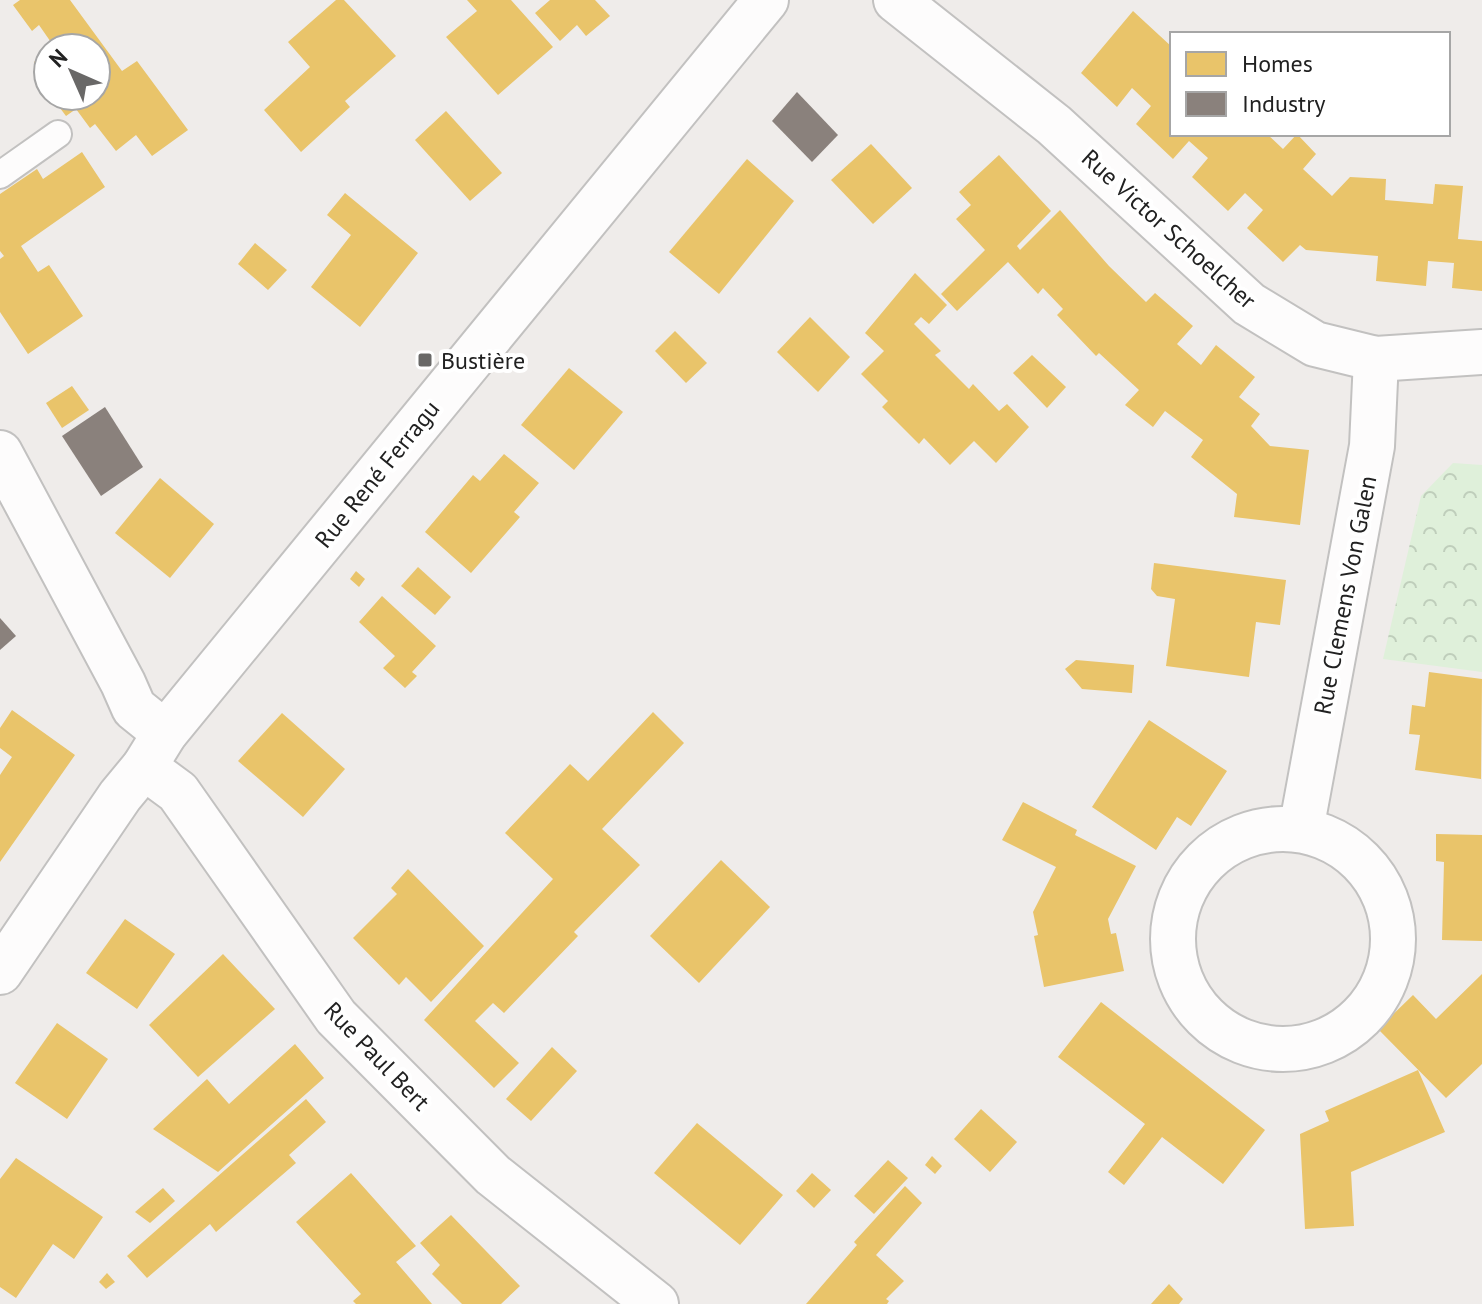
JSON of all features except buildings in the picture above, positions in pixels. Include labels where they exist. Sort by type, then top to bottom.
[{"type":"street","name":"Rue René Ferragu","points":[[0,972],[155,750],[766,0]]},
{"type":"street","name":"Rue Victor Schoelcher","points":[[896,0],[1054,125],[1249,304],[1315,344],[1376,359],[1482,352]]},
{"type":"street","name":"Rue Clemens Von Galen","points":[[1301,830],[1372,446],[1376,359]]},
{"type":"street","name":"Rue Paul Bert","points":[[0,453],[110,657],[178,792],[336,1017],[493,1175],[656,1304]]},
{"type":"street","points":[[1269,830],[1301,830],[1330,839],[1355,855],[1375,877],[1388,904],[1394,933],[1391,963],[1381,991],[1363,1015],[1341,1034],[1313,1046],[1280,1050],[1248,1044],[1219,1029],[1195,1006],[1179,978],[1173,945],[1176,913],[1189,882],[1210,857],[1237,839],[1269,830]]},
{"type":"lane","points":[[0,175],[58,134]]},
{"type":"green space","points":[[1453,463],[1482,465],[1482,672],[1383,659],[1421,496]]},
{"type":"place","name":"Bustière","points":[[425,360]]}]
